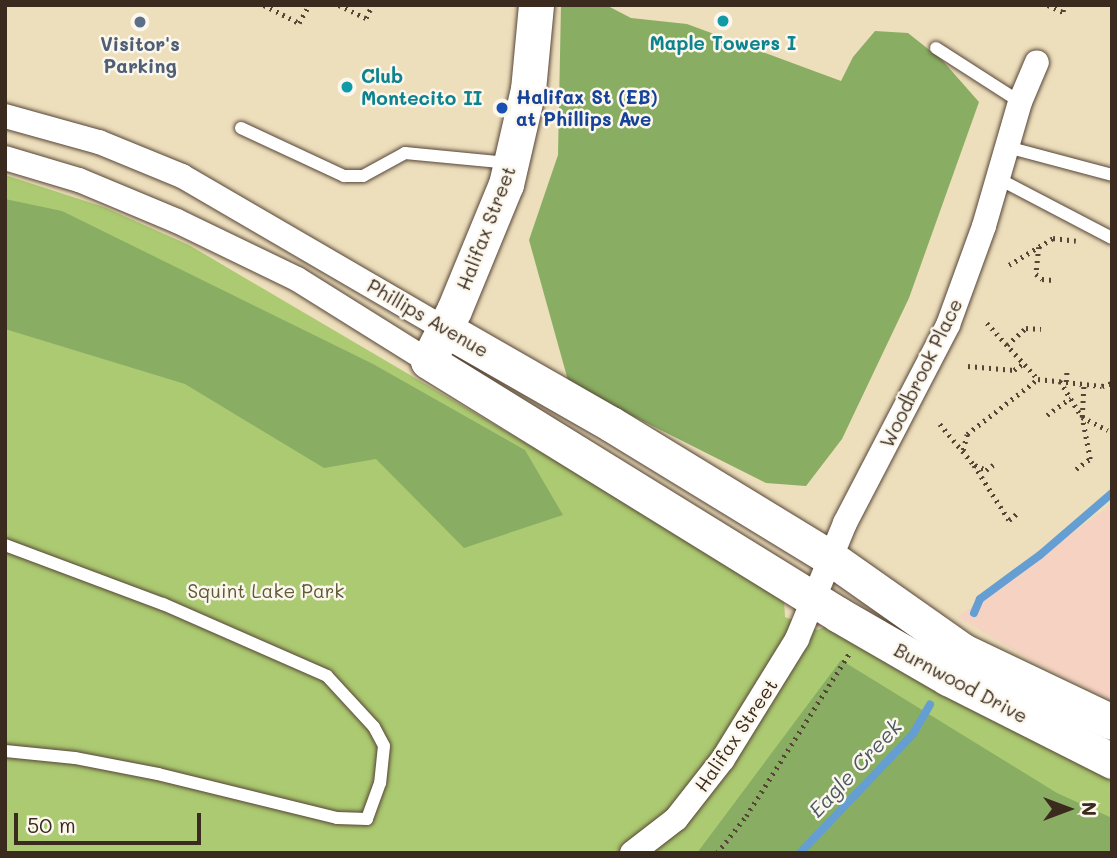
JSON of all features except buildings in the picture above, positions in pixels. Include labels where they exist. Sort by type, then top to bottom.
[{"type":"street","name":"Halifax Street","points":[[428,361],[445,329],[489,228],[512,163],[528,89],[536,5]]},
{"type":"street","name":"Woodbrook Place","points":[[814,598],[845,523],[948,325],[999,179],[1020,102],[1037,62]]},
{"type":"street","name":"Phillips Avenue","points":[[5,117],[99,142],[182,176],[611,424],[832,559]]},
{"type":"street","name":"Phillips Avenue","points":[[5,158],[79,180],[177,221],[297,279],[814,598]]},
{"type":"street","name":"Burnwood Drive","points":[[832,559],[963,651],[1112,722]]},
{"type":"street","name":"Halifax Street","points":[[632,853],[676,819],[723,759],[797,639],[814,598]]},
{"type":"street","name":"Burnwood Drive","points":[[814,598],[948,678],[1112,761]]},
{"type":"lane","points":[[936,48],[1020,102]]},
{"type":"lane","points":[[242,128],[344,176],[363,176],[405,153],[512,163]]},
{"type":"lane","points":[[1007,146],[1112,176]]},
{"type":"lane","points":[[999,179],[1112,238]]},
{"type":"lane","points":[[5,545],[163,604],[327,676],[374,727],[384,746],[380,783],[367,819],[337,818],[158,774],[75,758],[5,751]]},
{"type":"path","points":[[264,5],[299,23],[309,5]]},
{"type":"path","points":[[339,5],[366,18],[372,5]]},
{"type":"path","points":[[1048,5],[1063,12],[1063,5]]},
{"type":"path","points":[[1009,265],[1053,238],[1088,242]]},
{"type":"path","points":[[1039,247],[1036,274],[1042,279],[1054,280]]},
{"type":"path","points":[[987,323],[1038,379]]},
{"type":"path","points":[[1007,345],[1026,328],[1041,329]]},
{"type":"path","points":[[968,366],[1014,370],[1024,363]]},
{"type":"path","points":[[1067,368],[1063,381],[1070,398],[1082,416],[1108,430]]},
{"type":"path","points":[[962,451],[967,434],[1038,379],[1102,386],[1112,383]]},
{"type":"path","points":[[1076,469],[1090,460],[1082,416],[1084,384]]},
{"type":"path","points":[[1047,415],[1070,398]]},
{"type":"path","points":[[940,424],[974,465],[1009,520],[1019,512]]},
{"type":"path","points":[[974,465],[986,470],[993,465]]},
{"type":"path","points":[[717,853],[746,816],[854,645]]},
{"type":"shaded area","points":[[1112,504],[1112,701],[1033,661],[958,617]]},
{"type":"green space","points":[[561,5],[606,5],[631,18],[687,24],[841,81],[853,57],[875,31],[908,33],[942,60],[979,102],[909,298],[842,439],[806,486],[766,483],[569,384],[529,240],[558,155]]},
{"type":"green space","name":"Squint Lake Park","points":[[5,175],[104,207],[189,245],[776,590],[784,600],[785,617],[817,630],[829,625],[1000,723],[1112,780],[1112,853],[5,853]]},
{"type":"green space","points":[[5,199],[62,211],[373,364],[525,450],[563,515],[464,548],[376,459],[324,468],[185,384],[5,329]]},
{"type":"green space","points":[[841,660],[1057,793],[1112,818],[1112,853],[697,853]]},
{"type":"waterway","name":"Eagle Creek","points":[[974,613],[980,599],[1040,555],[1112,493]]},
{"type":"waterway","name":"Eagle Creek","points":[[800,853],[913,734],[930,704]]},
{"type":"place","name":"Maple Towers I","points":[[723,21]]},
{"type":"place","name":"Visitor's Parking","points":[[140,22]]},
{"type":"place","name":"Club Montecito II","points":[[347,87]]},
{"type":"place","name":"Halifax St (EB) at Phillips Ave","points":[[502,108]]}]
